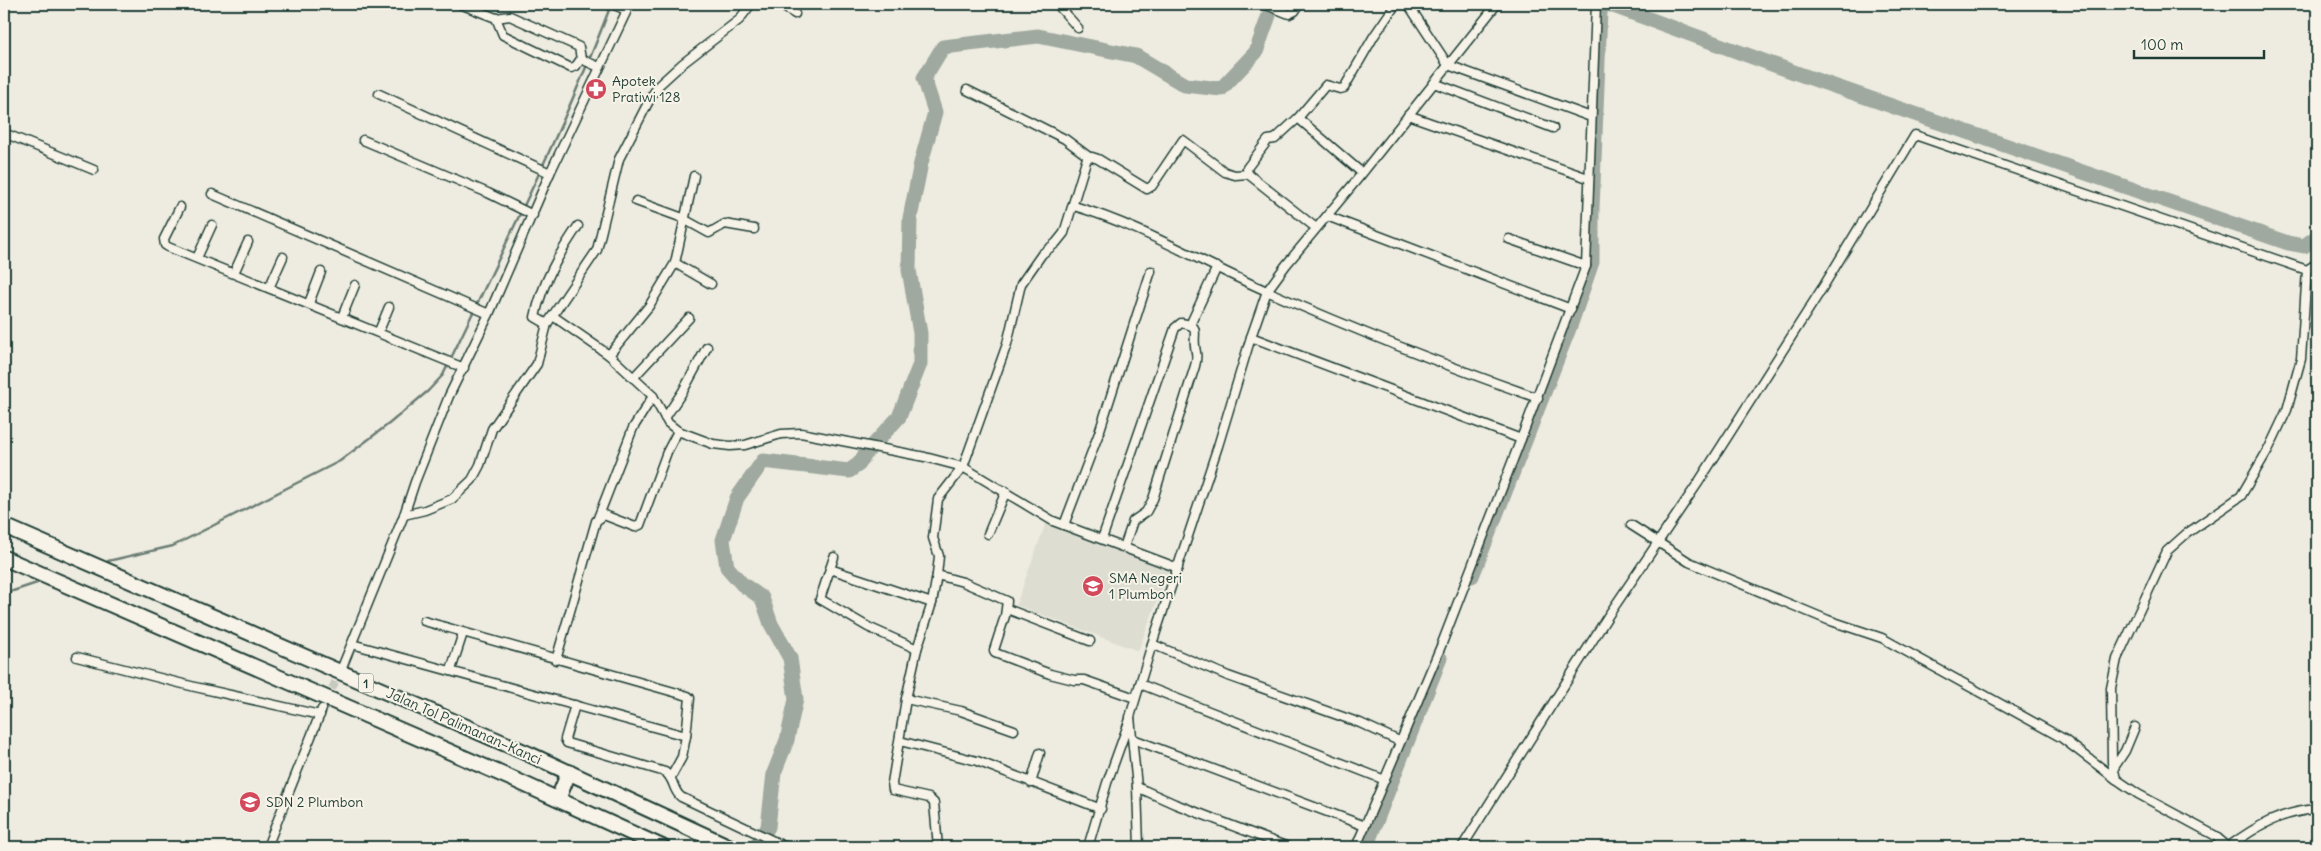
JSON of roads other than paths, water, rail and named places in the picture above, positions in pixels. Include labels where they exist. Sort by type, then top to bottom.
[{"type":"highway","name":"Jalan Tol Palimanan–Kanci","points":[[4,526],[171,597],[569,772],[728,846]]},
{"type":"highway","name":"Jalan Tol Palimanan–Kanci","points":[[4,558],[558,799],[662,847]]},
{"type":"highway","points":[[558,799],[569,772]]},
{"type":"street","points":[[460,4],[496,18],[510,16],[579,47],[583,60]]},
{"type":"street","points":[[343,665],[404,516],[461,366],[533,215],[547,172],[596,65],[628,7],[612,4]]},
{"type":"street","points":[[404,516],[452,499],[472,480],[480,465],[492,429],[539,361],[547,324],[597,250],[619,159],[651,96],[659,85],[682,64],[738,20],[751,4]]},
{"type":"street","points":[[779,4],[795,14]]},
{"type":"street","points":[[1057,4],[1078,28]]},
{"type":"street","points":[[1265,4],[1286,13],[1294,12],[1299,4]]},
{"type":"street","points":[[1316,228],[1248,174],[1247,168],[1268,140],[1275,139],[1298,118],[1326,85],[1340,89],[1344,88],[1374,36],[1396,4]]},
{"type":"street","points":[[1408,4],[1448,65],[1591,117]]},
{"type":"street","points":[[1088,847],[1101,809],[1107,783],[1130,718],[1152,644],[1267,291],[1497,4]]},
{"type":"street","points":[[1356,847],[1385,780],[1399,741],[1437,655],[1538,398],[1586,266],[1596,4]]},
{"type":"street","points":[[496,18],[502,34],[515,43],[568,67],[574,68],[583,60]]},
{"type":"street","points":[[583,60],[596,65]]},
{"type":"street","points":[[1434,83],[1553,128]]},
{"type":"street","points":[[967,90],[1065,140],[1089,157],[1098,159],[1148,189],[1152,186],[1183,140],[1225,172],[1235,175],[1248,174]]},
{"type":"street","points":[[379,94],[547,172]]},
{"type":"street","points":[[1408,116],[1588,178]]},
{"type":"street","points":[[1298,118],[1362,173]]},
{"type":"street","points":[[4,133],[94,170]]},
{"type":"street","points":[[1462,847],[1608,616],[1659,542],[1823,287],[1915,135],[2308,270]]},
{"type":"street","points":[[364,140],[533,215]]},
{"type":"street","points":[[938,847],[935,807],[932,800],[892,788],[906,699],[932,602],[937,575],[938,556],[933,538],[938,499],[963,467],[1007,344],[1021,284],[1042,254],[1064,234],[1074,206],[1085,160],[1089,157]]},
{"type":"street","points":[[609,355],[649,306],[676,262],[694,176]]},
{"type":"street","points":[[212,194],[486,313]]},
{"type":"street","points":[[636,201],[686,220],[710,234],[725,224],[754,229]]},
{"type":"street","points":[[1074,206],[1126,226],[1339,322],[1538,398]]},
{"type":"street","points":[[180,207],[164,242],[168,246],[461,366]]},
{"type":"street","points":[[1327,216],[1571,309]]},
{"type":"street","points":[[197,258],[212,225]]},
{"type":"street","points":[[547,324],[535,316],[542,291],[553,266],[578,226]]},
{"type":"street","points":[[1509,239],[1586,266]]},
{"type":"street","points":[[234,273],[248,242]]},
{"type":"street","points":[[269,288],[283,257]]},
{"type":"street","points":[[676,262],[711,284]]},
{"type":"street","points":[[2116,779],[2113,769],[2111,688],[2117,659],[2167,551],[2186,534],[2241,496],[2269,448],[2286,410],[2301,360],[2308,270],[2317,263]]},
{"type":"street","points":[[1190,325],[1217,267]]},
{"type":"street","points":[[1064,525],[1099,433],[1151,271]]},
{"type":"street","points":[[309,303],[321,272]]},
{"type":"street","points":[[342,317],[355,285]]},
{"type":"street","points":[[378,331],[390,307]]},
{"type":"street","points":[[554,316],[609,355],[652,396],[668,423],[678,431],[720,446],[745,444],[792,433],[812,434],[925,457],[963,467],[1006,491],[1042,515],[1178,568]]},
{"type":"street","points":[[633,378],[689,318]]},
{"type":"street","points":[[1102,539],[1176,326],[1181,323],[1190,325],[1196,331],[1195,345],[1198,356],[1153,499],[1146,512],[1133,522],[1124,547]]},
{"type":"street","points":[[1251,337],[1521,439]]},
{"type":"street","points":[[665,418],[679,398],[707,347]]},
{"type":"street","points":[[556,660],[598,518],[633,428],[652,396]]},
{"type":"street","points":[[598,518],[604,516],[635,527],[640,525],[667,452],[678,431]]},
{"type":"street","points":[[988,534],[1006,491]]},
{"type":"street","points":[[1631,525],[1689,562],[1828,620],[1882,638],[2062,738],[2138,794],[2214,835],[2228,847],[2258,825],[2288,813],[2317,809]]},
{"type":"street","points":[[834,557],[820,599],[868,627],[918,649]]},
{"type":"street","points":[[830,569],[932,602]]},
{"type":"street","points":[[937,575],[963,582],[1006,600],[1007,609],[994,650],[995,653],[1050,674],[1074,680],[1084,680],[1135,698]]},
{"type":"street","points":[[1007,609],[1090,641]]},
{"type":"street","points":[[424,622],[688,696],[690,698],[682,757],[671,777]]},
{"type":"street","points":[[451,670],[463,633]]},
{"type":"street","points":[[352,644],[686,736]]},
{"type":"street","points":[[1152,644],[1228,676],[1360,723],[1399,741]]},
{"type":"street","points":[[77,657],[195,687],[321,712],[267,847]]},
{"type":"street","points":[[1140,684],[1385,780]]},
{"type":"street","points":[[906,699],[960,711],[1014,730]]},
{"type":"street","points":[[575,705],[565,739],[567,743],[665,772],[671,777],[678,795],[783,846]]},
{"type":"street","points":[[1130,718],[1138,787],[1141,847]]},
{"type":"street","points":[[2113,769],[2125,751],[2135,727]]},
{"type":"street","points":[[1133,739],[1365,826]]},
{"type":"street","points":[[900,741],[955,754],[1101,809]]},
{"type":"street","points":[[1031,782],[1040,753]]},
{"type":"street","points":[[1138,787],[1175,804],[1288,847]]},
{"type":"waterway","points":[[756,847],[768,827],[774,773],[787,740],[796,699],[790,658],[771,624],[762,598],[742,584],[727,567],[723,540],[737,498],[763,461],[849,471],[859,464],[866,453],[899,417],[920,364],[920,333],[909,270],[910,218],[921,163],[935,112],[924,78],[943,47],[1038,36],[1136,56],[1185,85],[1221,89],[1256,52],[1273,4]]},
{"type":"waterway","points":[[1472,576],[1570,326],[1592,262],[1592,209],[1600,12],[1603,4]]},
{"type":"waterway","points":[[1608,4],[1802,75],[2288,243],[2304,246],[2317,237]]},
{"type":"waterway","points":[[108,561],[173,546],[340,461],[390,423],[428,391],[443,375],[571,103],[609,10]]},
{"type":"waterway","points":[[4,594],[40,582]]},
{"type":"waterway","points":[[1366,847],[1440,658]]},
{"type":"tunnel","points":[[327,700],[341,669]]},
{"type":"place","name":"Apotek Pratiwi 128","points":[[596,89]]},
{"type":"place","name":"SMA Negeri 1 Plumbon","points":[[1093,586]]},
{"type":"place","name":"SDN 2 Plumbon","points":[[250,802]]}]
